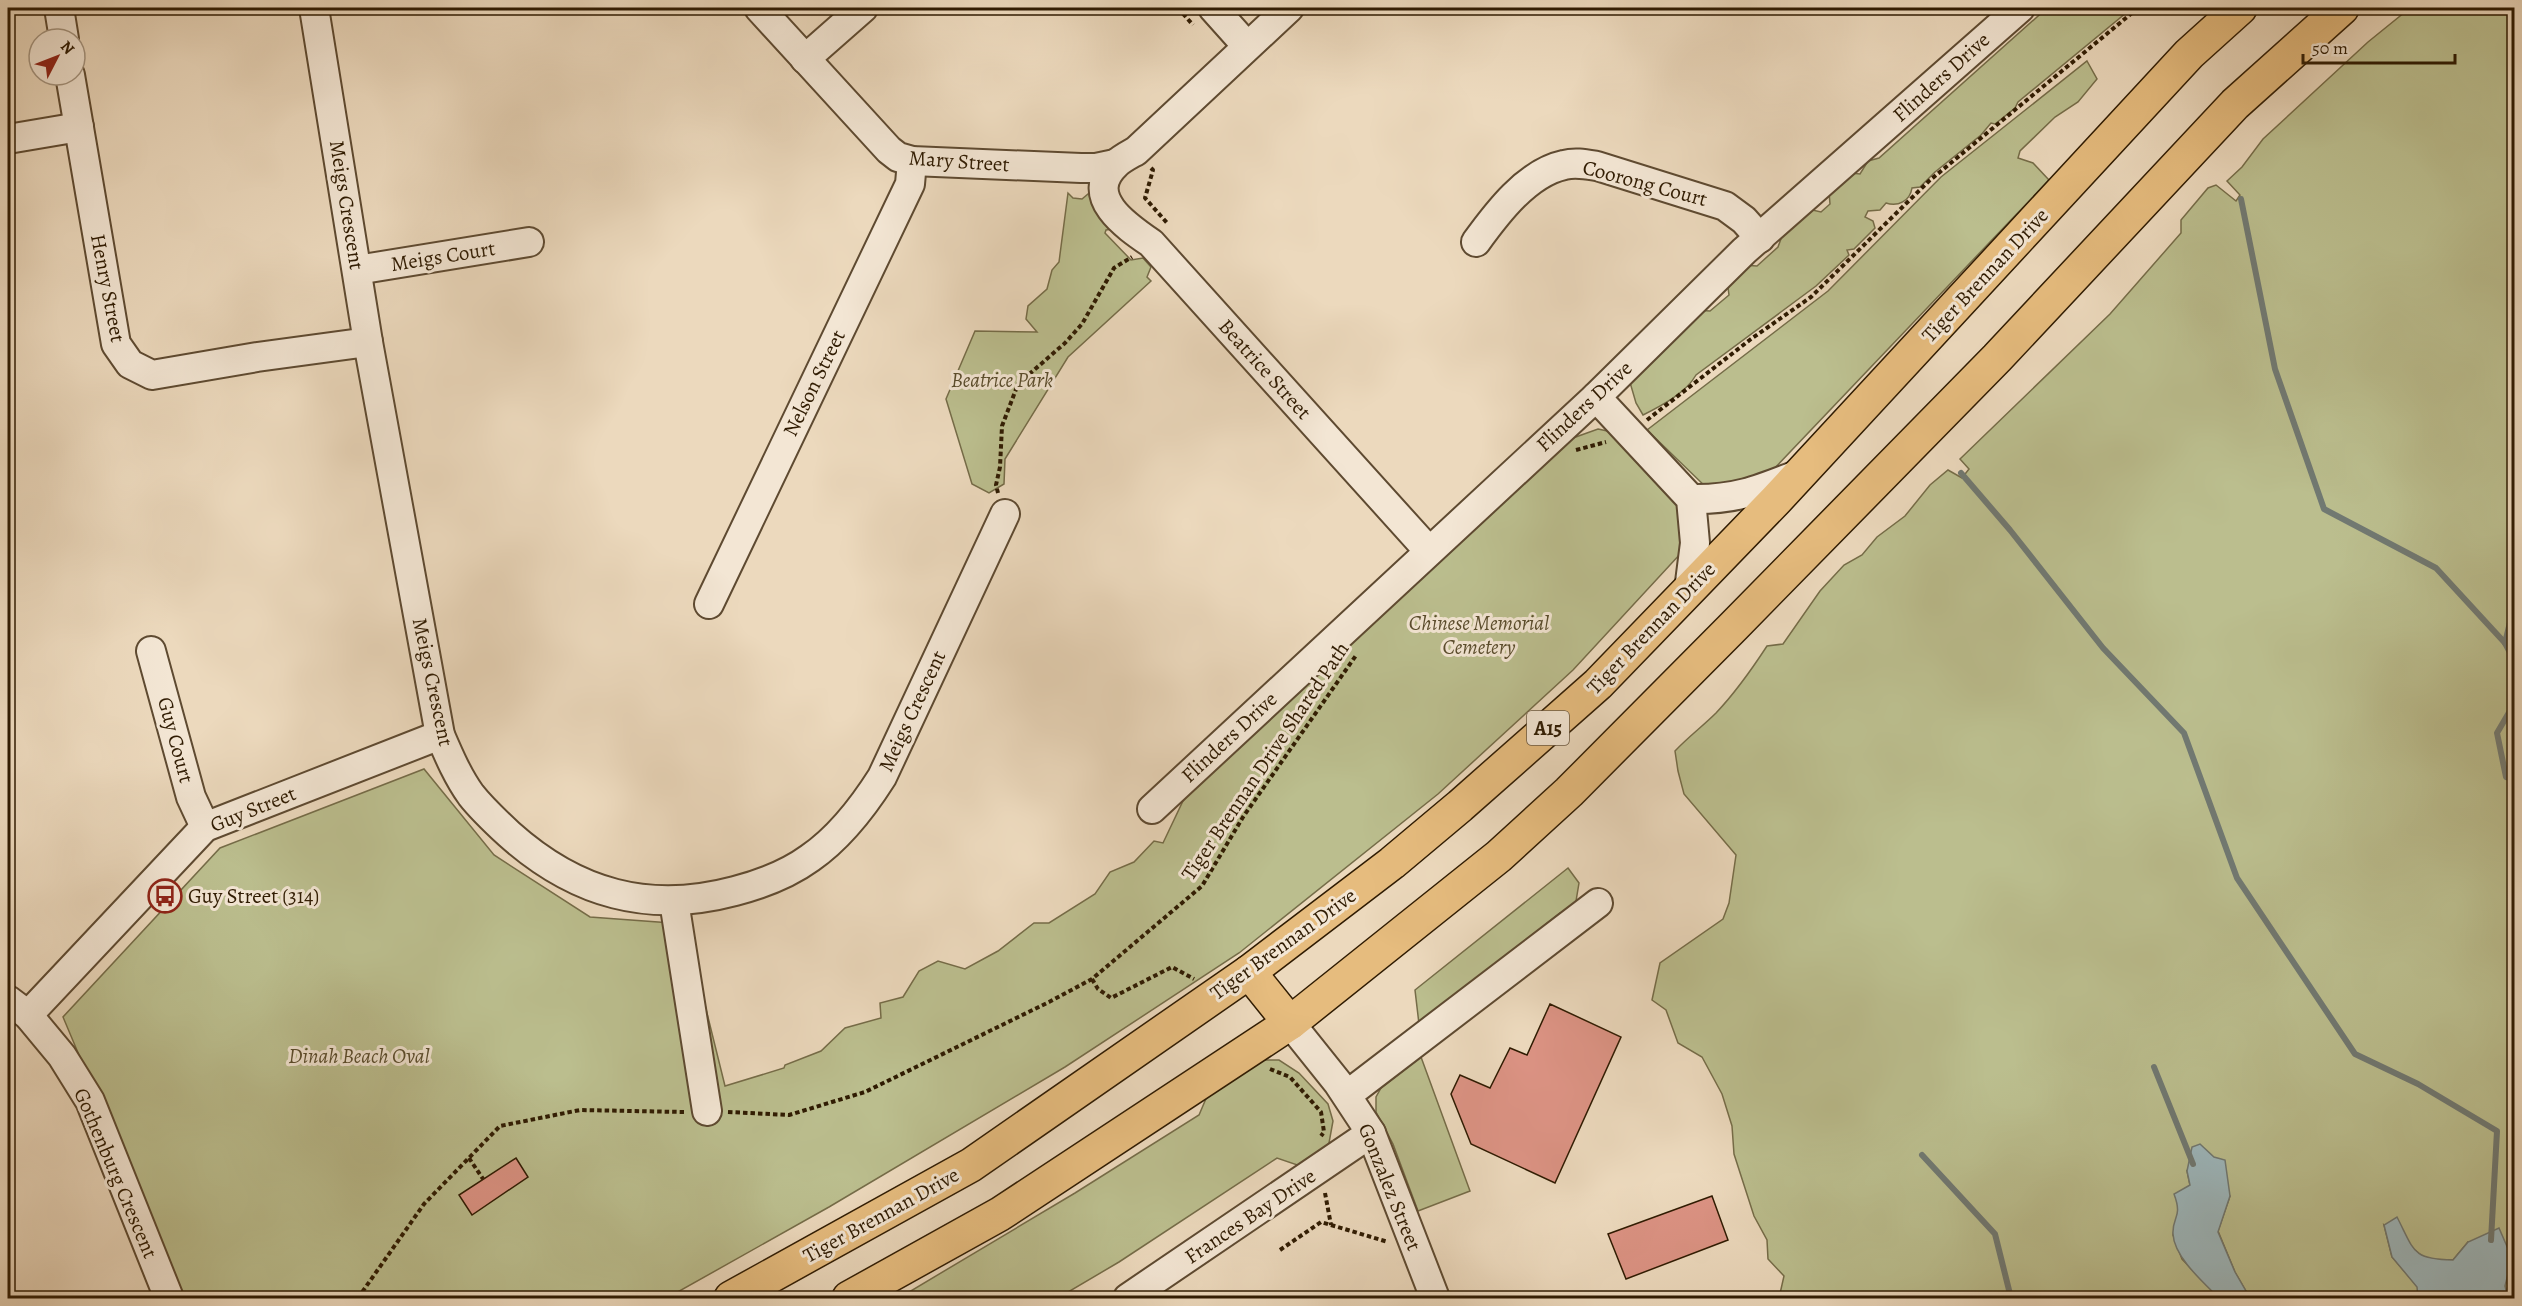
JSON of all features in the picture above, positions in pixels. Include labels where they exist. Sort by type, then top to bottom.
[{"type":"main road","name":"Tiger Brennan Drive","points":[[731,1299],[971,1165],[1249,972],[1392,863],[1485,784],[1598,684],[1801,474],[2190,54],[2240,8]]},
{"type":"main road","points":[[849,1299],[1000,1214],[1290,1023],[1499,856],[1569,792],[1997,358],[2235,104],[2342,8]]},
{"type":"main road","points":[[1249,972],[1290,1023]]},
{"type":"street","points":[[59,8],[62,27]]},
{"type":"street","name":"Meigs Crescent","points":[[314,8],[368,342],[440,735],[454,767],[472,796],[530,852],[593,888],[644,900],[674,901],[708,898],[776,877],[812,857],[855,815],[882,777],[1005,514]]},
{"type":"street","name":"Mary Street","points":[[759,8],[889,150],[898,157],[912,161],[1109,172]]},
{"type":"street","points":[[806,59],[863,8]]},
{"type":"street","points":[[1213,8],[1247,46]]},
{"type":"street","points":[[1109,172],[1289,8]]},
{"type":"street","name":"Flinders Drive","points":[[1152,809],[1596,397],[1760,238],[2020,8]]},
{"type":"street","name":"Henry Street","points":[[72,87],[116,344],[130,364],[152,375],[368,342]]},
{"type":"street","points":[[8,139],[79,127]]},
{"type":"street","name":"Nelson Street","points":[[709,604],[910,184],[912,161]]},
{"type":"street","name":"Coorong Court","points":[[1476,242],[1492,219],[1527,184],[1554,168],[1578,163],[1597,166],[1725,206],[1744,220],[1760,238]]},
{"type":"street","name":"Beatrice Street","points":[[1109,172],[1126,201],[1160,234],[1429,551]]},
{"type":"street","name":"Meigs Court","points":[[357,270],[529,242]]},
{"type":"street","points":[[1596,397],[1691,499],[1695,543],[1689,590]]},
{"type":"street","points":[[1691,499],[1720,500],[1750,494],[1801,474]]},
{"type":"street","name":"Guy Court","points":[[151,651],[191,797],[205,827]]},
{"type":"street","name":"Guy Street","points":[[18,1007],[205,827],[440,735]]},
{"type":"street","points":[[674,901],[707,1111]]},
{"type":"street","points":[[1347,1095],[1598,903]]},
{"type":"street","name":"Gothenburg Crescent","points":[[18,1007],[62,1056],[90,1101],[169,1299]]},
{"type":"street","name":"Gonzalez Street","points":[[1290,1023],[1347,1095],[1371,1133],[1435,1299]]},
{"type":"street","name":"Frances Bay Drive","points":[[1128,1299],[1371,1133]]},
{"type":"path","points":[[1642,423],[1751,339],[1811,297],[1929,181],[2138,8]]},
{"type":"path","points":[[1005,514],[996,485],[1000,466],[1002,426],[1018,384],[1082,324],[1114,268],[1138,254],[1160,234]]},
{"type":"path","points":[[1574,450],[1615,440]]},
{"type":"path","name":"Tiger Brennan Drive Shared Path","points":[[358,1299],[424,1204],[500,1126],[580,1110],[707,1111],[789,1115],[865,1092],[1092,979],[1202,886],[1242,818],[1363,645]]},
{"type":"path","points":[[469,1158],[483,1179]]},
{"type":"path","points":[[1314,1172],[1325,1193],[1330,1225]]},
{"type":"path","points":[[1280,1250],[1321,1222],[1394,1244]]},
{"type":"green space","points":[[2047,8],[2132,8],[2018,102],[2015,108],[1995,124],[1991,123],[1981,135],[1920,187],[1912,188],[1906,200],[1895,204],[1886,203],[1880,210],[1868,211],[1865,217],[1873,221],[1875,228],[1854,249],[1847,250],[1849,255],[1816,286],[1696,375],[1680,393],[1643,415],[1636,403],[1629,379],[1693,310],[1710,311],[1729,295],[1727,280],[1742,265],[1757,266],[1778,247],[1782,236],[1808,209],[1821,212],[1830,204],[1829,192],[1851,173],[1860,174],[1868,161],[1879,158]]},
{"type":"green space","points":[[2410,8],[2475,8],[2478,11],[2514,8],[2514,1298],[2508,1298],[2505,1286],[2512,1258],[2468,1242],[2453,1260],[2426,1259],[2384,1225],[2392,1257],[2418,1287],[2418,1298],[2250,1298],[2235,1272],[2218,1231],[2230,1196],[2187,1171],[2190,1185],[2179,1208],[2173,1235],[2182,1259],[2219,1298],[1779,1298],[1784,1276],[1768,1259],[1767,1240],[1754,1216],[1734,1154],[1732,1126],[1722,1094],[1702,1057],[1678,1043],[1666,1010],[1652,1000],[1660,963],[1723,919],[1729,903],[1736,855],[1684,794],[1675,751],[1723,705],[1767,646],[1783,644],[1820,591],[1844,565],[1862,555],[1877,537],[1905,516],[1930,485],[1948,470],[1962,478],[1969,469],[1960,459],[2110,314],[2181,233],[2181,220],[2208,188],[2216,185],[2236,201],[2240,195],[2227,181],[2242,167],[2263,139],[2368,42]]},
{"type":"green space","points":[[2087,61],[2097,79],[2078,102],[2055,117],[2020,151],[2018,158],[2033,163],[2049,180],[1771,472],[1710,491],[1647,430],[1828,291],[1941,177]]},
{"type":"green space","name":"Beatrice Park","points":[[1094,189],[1114,229],[1106,230],[1105,233],[1131,260],[1143,258],[1151,267],[1147,277],[1151,281],[1068,357],[1005,459],[1004,484],[989,493],[972,484],[946,399],[975,331],[1037,332],[1026,319],[1028,306],[1047,289],[1052,270],[1059,262],[1068,193],[1073,198],[1082,199]]},
{"type":"green space","name":"Dinah Beach Oval","points":[[1598,429],[1612,432],[1677,494],[1682,552],[1573,670],[1438,794],[1239,953],[1065,1067],[829,1207],[667,1298],[181,1298],[63,1017],[220,848],[424,769],[494,855],[590,917],[685,924],[725,1086],[784,1068],[785,1065],[821,1051],[845,1028],[881,1018],[880,1003],[903,997],[919,971],[938,961],[965,969],[998,951],[1034,923],[1049,923],[1095,894],[1110,872],[1134,862],[1154,841],[1163,843],[1183,801],[1192,789],[1573,438]]},
{"type":"green space","points":[[1568,868],[1579,883],[1574,913],[1565,919],[1560,913],[1419,1024],[1415,990]]},
{"type":"green space","points":[[1421,1057],[1470,1191],[1418,1211],[1393,1144],[1376,1112],[1376,1097],[1381,1088]]},
{"type":"green space","points":[[1259,1060],[1279,1060],[1299,1073],[1328,1104],[1333,1121],[1329,1143],[1315,1162],[1306,1168],[1277,1158],[1119,1262],[1058,1298],[899,1298],[1075,1193],[1199,1115],[1208,1094]]},
{"type":"water","points":[[2200,1144],[2214,1157],[2225,1160],[2230,1196],[2218,1232],[2235,1272],[2250,1298],[2219,1298],[2191,1269],[2178,1252],[2175,1243],[2173,1228],[2178,1208],[2174,1194],[2190,1185],[2187,1171],[2192,1147]]},
{"type":"water","points":[[2397,1217],[2412,1246],[2429,1258],[2453,1260],[2468,1242],[2499,1228],[2512,1258],[2505,1286],[2508,1298],[2418,1298],[2417,1287],[2392,1257],[2384,1225]]},
{"type":"building","points":[[1550,1004],[1621,1037],[1555,1183],[1471,1144],[1451,1094],[1460,1075],[1490,1088],[1510,1048],[1527,1055]]},
{"type":"building","points":[[516,1158],[528,1177],[472,1215],[459,1195]]},
{"type":"building","points":[[1712,1196],[1728,1240],[1626,1279],[1608,1234]]},
{"type":"waterway","points":[[2241,199],[2275,369],[2324,509],[2436,568],[2505,643],[2514,660]]},
{"type":"waterway","points":[[1961,473],[2010,530],[2103,648],[2184,733],[2237,878],[2355,1054],[2418,1084],[2497,1131],[2491,1240]]},
{"type":"waterway","points":[[2505,643],[2514,606]]},
{"type":"waterway","points":[[2514,704],[2497,733],[2506,777],[2514,779]]},
{"type":"waterway","points":[[2154,1067],[2193,1164]]},
{"type":"waterway","points":[[1922,1155],[1995,1234],[2011,1298]]},
{"type":"place","name":"Guy Street (314)","points":[[165,896]]},
{"type":"park label","name":"Chinese Memorial Cemetery","points":[[1479,635]]}]
